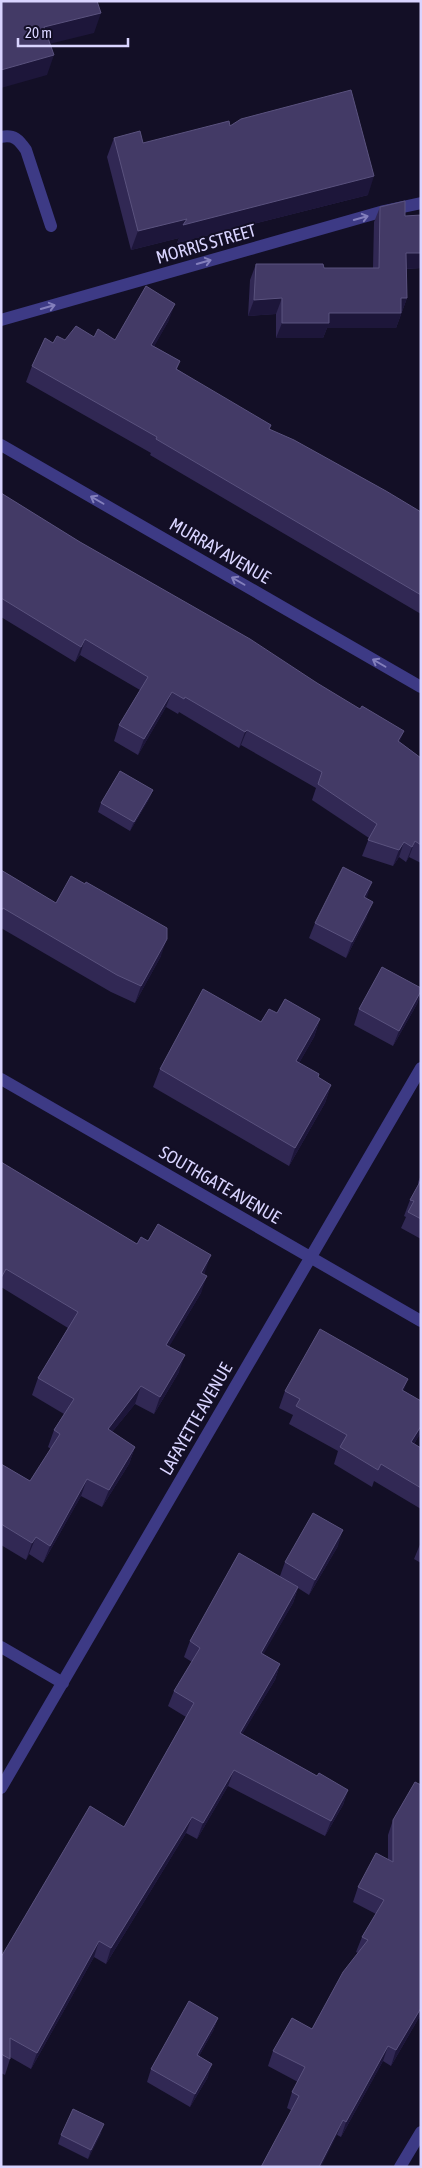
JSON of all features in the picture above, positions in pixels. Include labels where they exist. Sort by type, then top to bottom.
[{"type":"street","points":[[1,137],[8,136],[19,140],[26,150],[51,226]]},
{"type":"street","name":"MORRIS STREET","points":[[1,320],[384,211],[421,204]]},
{"type":"street","name":"MURRAY AVENUE","points":[[1,445],[421,687]]},
{"type":"street","name":"LAFAYETTE AVENUE","points":[[1,1788],[421,1068]]},
{"type":"street","name":"SOUTHGATE AVENUE","points":[[1,1079],[421,1321]]},
{"type":"street","points":[[1,1647],[63,1683]]},
{"type":"street","points":[[400,2167],[421,2132]]},
{"type":"building","points":[[1,1],[97,1],[101,13],[44,27],[54,55],[1,70]]},
{"type":"building","points":[[351,90],[374,176],[183,225],[187,219],[138,231],[114,138],[140,131],[143,143],[229,121],[230,126],[241,119]]},
{"type":"building","points":[[405,201],[405,216],[421,215],[421,253],[406,253],[407,298],[401,298],[401,313],[329,313],[329,323],[282,323],[282,298],[254,300],[256,264],[323,264],[324,268],[379,268],[380,207]]},
{"type":"building","points":[[146,286],[175,304],[151,345],[180,361],[176,369],[271,425],[269,429],[294,440],[421,512],[421,595],[156,439],[157,437],[32,366],[45,338],[53,343],[57,336],[65,340],[76,326],[94,337],[98,329],[115,340]]},
{"type":"building","points":[[1,493],[80,542],[250,639],[360,709],[362,706],[404,731],[398,741],[421,758],[421,845],[415,841],[412,847],[404,842],[399,850],[368,840],[377,824],[318,784],[322,772],[247,730],[245,732],[185,697],[184,699],[172,692],[144,739],[119,725],[148,677],[85,639],[81,647],[1,598]]},
{"type":"building","points":[[120,771],[153,790],[134,822],[101,803]]},
{"type":"building","points":[[343,867],[372,882],[364,897],[373,902],[352,942],[315,923]]},
{"type":"building","points":[[1,870],[56,903],[71,876],[85,884],[86,882],[167,928],[167,939],[141,986],[117,975],[3,908],[1,911]]},
{"type":"building","points":[[382,967],[421,988],[399,1031],[359,1009]]},
{"type":"building","points":[[203,989],[261,1022],[269,1009],[277,1013],[285,999],[320,1019],[296,1061],[319,1074],[318,1077],[331,1085],[295,1148],[160,1069]]},
{"type":"building","points":[[1,1162],[137,1244],[141,1237],[148,1241],[158,1224],[211,1255],[201,1273],[207,1276],[166,1345],[185,1355],[160,1397],[141,1386],[108,1429],[135,1447],[109,1490],[87,1479],[50,1546],[36,1537],[32,1543],[1,1524],[1,1464],[30,1481],[60,1434],[54,1430],[74,1399],[38,1378],[78,1312],[6,1269],[1,1278]]},
{"type":"building","points":[[421,1180],[421,1219],[408,1212],[414,1201],[410,1200]]},
{"type":"building","points":[[320,1329],[408,1379],[402,1390],[421,1401],[421,1426],[411,1442],[421,1448],[421,1488],[381,1464],[378,1470],[340,1447],[347,1435],[296,1406],[300,1399],[285,1391]]},
{"type":"building","points":[[313,1513],[343,1530],[315,1580],[285,1562]]},
{"type":"building","points":[[239,1553],[298,1587],[261,1653],[280,1664],[240,1733],[317,1776],[319,1773],[348,1790],[331,1821],[234,1770],[203,1823],[192,1817],[111,1948],[99,1941],[37,2053],[10,2038],[10,2059],[1,2054],[1,1957],[90,1806],[124,1827],[194,1703],[174,1691],[200,1648],[190,1641]]},
{"type":"building","points":[[415,1782],[421,1785],[421,2008],[396,2050],[388,2046],[346,2122],[343,2120],[319,2167],[261,2167],[299,2096],[292,2092],[305,2067],[273,2051],[292,2018],[312,2029],[343,1972],[368,1940],[362,1937],[384,1900],[358,1887],[376,1853],[393,1862],[393,1820]]},
{"type":"building","points":[[189,2001],[218,2018],[197,2055],[212,2064],[195,2094],[151,2069]]},
{"type":"building","points":[[73,2109],[104,2124],[91,2150],[61,2135]]}]
